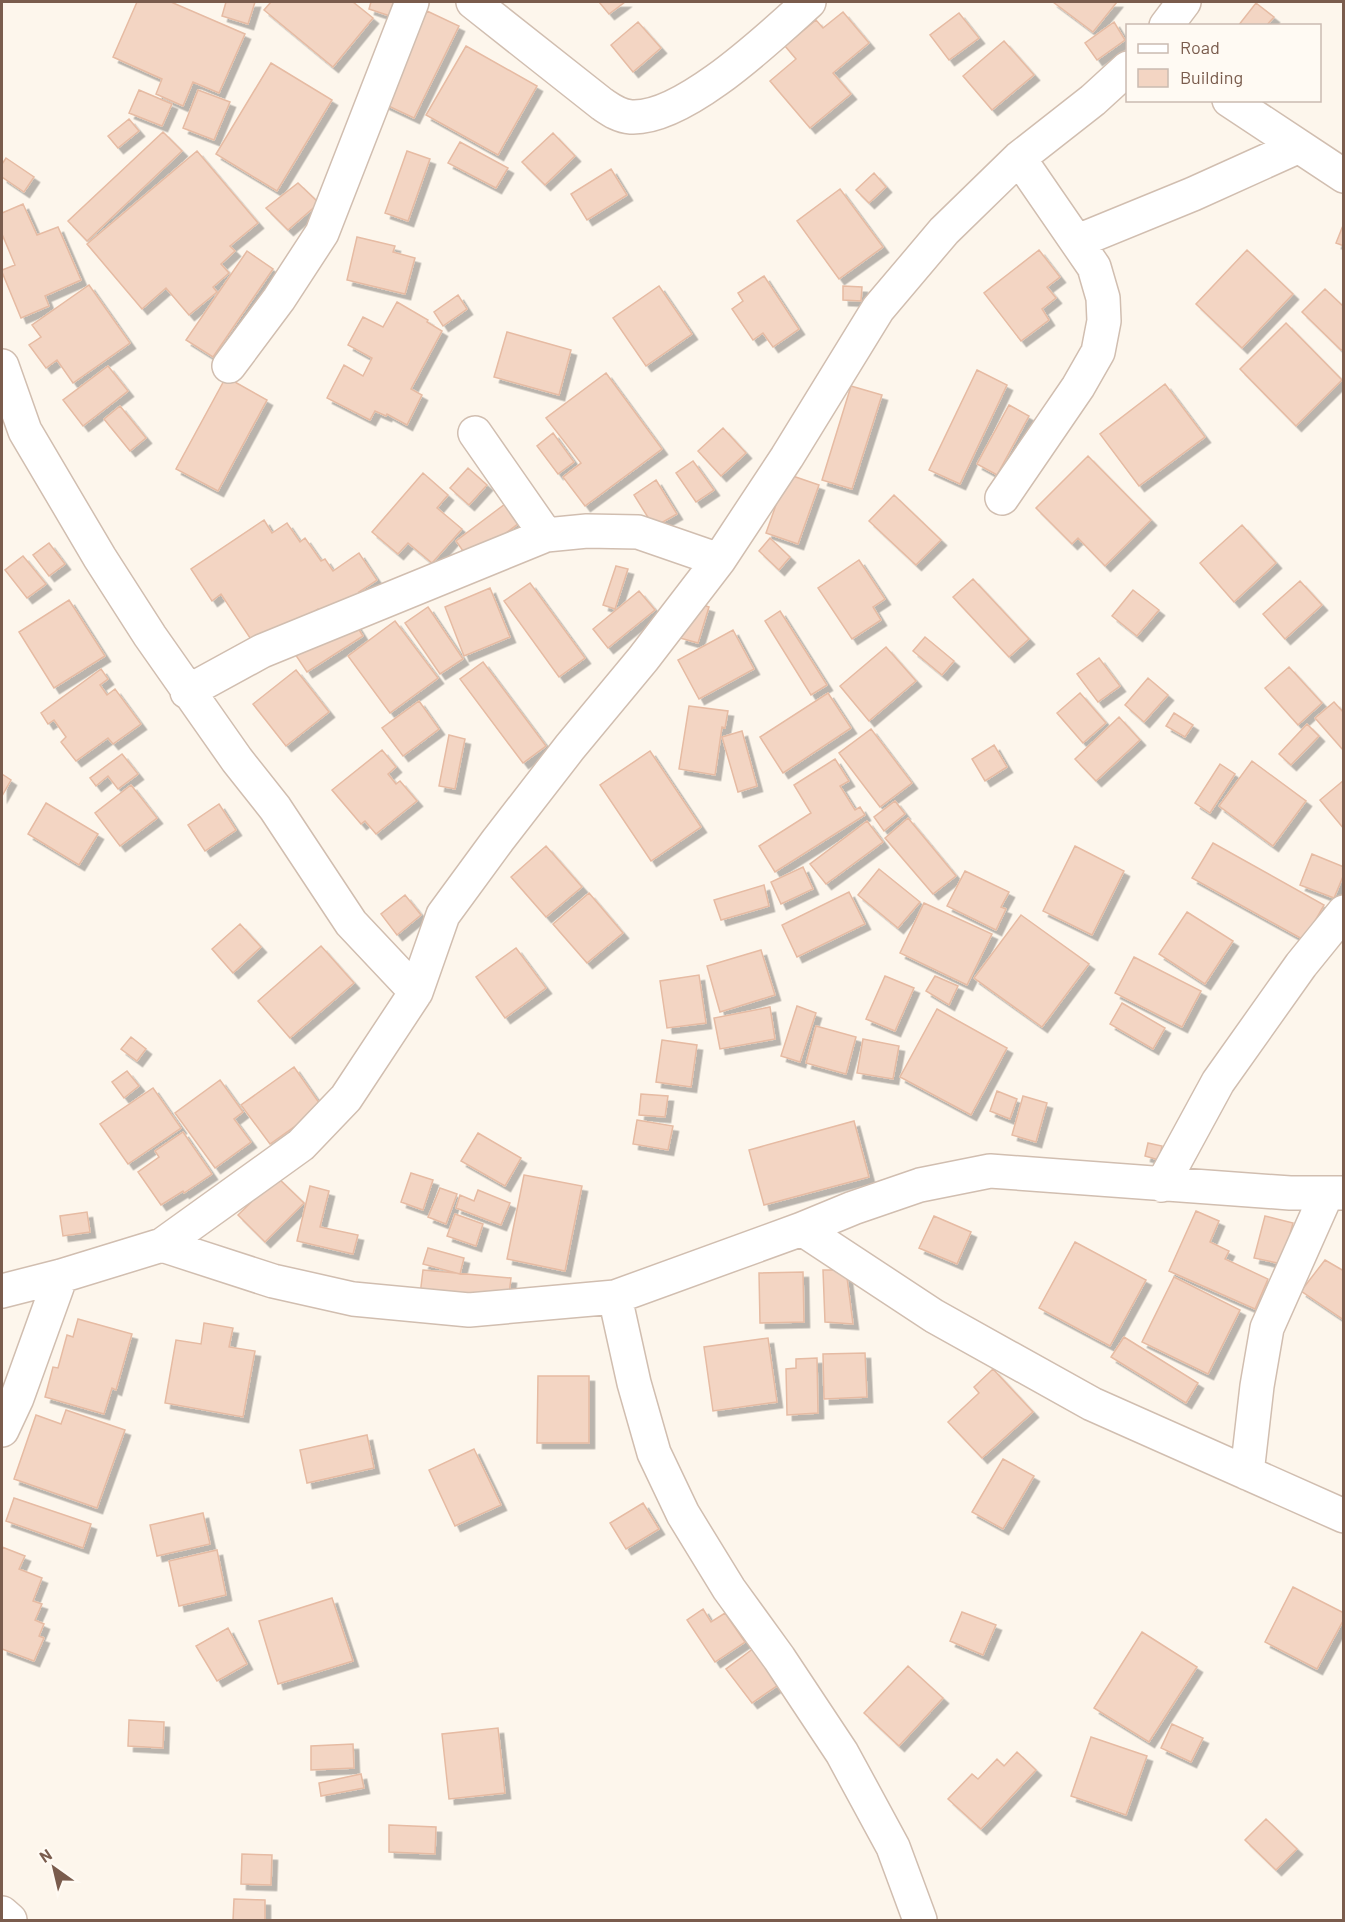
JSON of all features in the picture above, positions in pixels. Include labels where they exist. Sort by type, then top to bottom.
[{"type":"street","points":[[229,366],[279,299],[322,233],[412,2]]},
{"type":"street","points":[[473,2],[602,104],[616,113],[631,117],[650,114],[702,90],[766,41],[809,2]]},
{"type":"street","points":[[1168,24],[1184,2]]},
{"type":"street","points":[[2,1291],[162,1245],[301,1145],[346,1098],[416,992],[442,915],[519,812],[719,560],[787,457],[878,309],[945,231],[1019,158],[1093,100],[1126,70]]},
{"type":"street","points":[[1232,102],[1344,176]]},
{"type":"street","points":[[1078,241],[1193,194],[1297,147]]},
{"type":"street","points":[[1002,498],[1078,387],[1098,352],[1104,321],[1103,298],[1094,267],[1019,158]]},
{"type":"street","points":[[2,366],[13,435],[100,558],[187,692],[275,808],[351,923],[416,992]]},
{"type":"street","points":[[474,433],[546,535]]},
{"type":"street","points":[[187,692],[262,651],[546,535],[587,531],[638,532],[719,560]]},
{"type":"street","points":[[1162,1185],[1218,1082],[1301,965],[1344,912]]},
{"type":"street","points":[[162,1245],[273,1281],[353,1299],[469,1310],[615,1297],[920,1185],[990,1171],[1290,1194],[1335,1193],[1267,1328],[1257,1386],[1247,1473]]},
{"type":"street","points":[[802,1229],[934,1316],[1092,1404],[1344,1516]]},
{"type":"street","points":[[2,1430],[17,1398],[60,1276]]},
{"type":"street","points":[[615,1297],[634,1383],[654,1453],[678,1504],[729,1589],[779,1658],[842,1753],[892,1847],[920,1920]]},
{"type":"street","points":[[2,1913],[10,1920]]},
{"type":"building","points":[[137,2],[171,2],[245,34],[219,93],[193,82],[183,106],[156,94],[162,79],[113,57]]},
{"type":"building","points":[[226,2],[255,2],[248,24],[222,16]]},
{"type":"building","points":[[271,2],[353,2],[373,18],[333,67],[264,10]]},
{"type":"building","points":[[371,2],[395,2],[390,16],[369,9]]},
{"type":"building","points":[[599,2],[625,2],[609,14]]},
{"type":"building","points":[[1053,2],[1117,2],[1093,32]]},
{"type":"building","points":[[1256,3],[1274,17],[1268,24],[1240,24]]},
{"type":"building","points":[[427,11],[459,26],[414,118],[382,103]]},
{"type":"building","points":[[843,12],[869,43],[833,73],[851,94],[810,128],[770,81],[796,59],[785,46],[816,20],[823,28]]},
{"type":"building","points":[[959,13],[979,38],[949,60],[930,35]]},
{"type":"building","points":[[638,22],[661,48],[633,72],[611,45]]},
{"type":"building","points":[[1114,22],[1125,40],[1097,60],[1085,43]]},
{"type":"building","points":[[1004,41],[1034,75],[992,110],[963,76]]},
{"type":"building","points":[[466,46],[537,86],[498,155],[426,115]]},
{"type":"building","points":[[271,63],[332,100],[277,191],[216,154]]},
{"type":"building","points":[[139,90],[172,104],[162,126],[129,113]]},
{"type":"building","points":[[198,90],[230,102],[214,140],[183,128]]},
{"type":"building","points":[[129,119],[139,131],[118,148],[108,136]]},
{"type":"building","points":[[163,132],[182,151],[87,241],[68,221]]},
{"type":"building","points":[[553,133],[575,156],[545,185],[522,162]]},
{"type":"building","points":[[460,142],[508,168],[496,188],[448,163]]},
{"type":"building","points":[[197,151],[258,223],[230,246],[235,251],[221,264],[229,273],[213,287],[217,292],[189,315],[166,288],[142,309],[87,244]]},
{"type":"building","points":[[407,151],[430,159],[408,221],[385,213]]},
{"type":"building","points":[[6,158],[34,177],[24,192],[2,177],[2,164]]},
{"type":"building","points":[[611,169],[627,195],[587,220],[571,194]]},
{"type":"building","points":[[874,173],[886,187],[869,203],[856,190]]},
{"type":"building","points":[[298,183],[319,203],[288,230],[266,208]]},
{"type":"building","points":[[840,189],[883,247],[839,279],[797,221]]},
{"type":"building","points":[[23,204],[37,235],[58,227],[81,280],[45,296],[49,306],[21,318],[2,272],[15,265],[2,234],[2,213]]},
{"type":"building","points":[[1344,223],[1344,246],[1336,243]]},
{"type":"building","points":[[357,237],[395,246],[393,252],[415,258],[405,294],[347,280]]},
{"type":"building","points":[[1039,250],[1060,277],[1047,287],[1056,298],[1042,309],[1049,320],[1021,341],[984,293]]},
{"type":"building","points":[[1247,250],[1293,294],[1242,348],[1196,304]]},
{"type":"building","points":[[247,251],[273,269],[213,357],[186,340]]},
{"type":"building","points":[[764,276],[799,329],[773,347],[763,333],[753,340],[732,309],[743,301],[738,293]]},
{"type":"building","points":[[89,285],[130,343],[73,383],[57,360],[46,368],[29,345],[41,337],[32,325]]},
{"type":"building","points":[[659,286],[692,334],[646,366],[613,318]]},
{"type":"building","points":[[843,286],[862,287],[861,301],[843,300]]},
{"type":"building","points":[[1325,289],[1344,307],[1344,348],[1341,350],[1302,312]]},
{"type":"building","points":[[458,295],[467,309],[443,326],[434,312]]},
{"type":"building","points":[[397,302],[442,331],[411,389],[422,395],[407,425],[387,414],[386,416],[375,411],[370,420],[327,398],[344,365],[363,376],[372,358],[348,345],[363,317],[383,327]]},
{"type":"building","points":[[1286,323],[1342,380],[1296,426],[1240,369]]},
{"type":"building","points":[[507,332],[571,350],[559,395],[494,377]]},
{"type":"building","points":[[108,366],[128,391],[83,426],[63,400]]},
{"type":"building","points":[[977,370],[1007,385],[960,484],[929,470]]},
{"type":"building","points":[[606,373],[662,449],[585,506],[563,477],[581,463],[546,418]]},
{"type":"building","points":[[226,377],[267,400],[218,491],[176,469]]},
{"type":"building","points":[[1165,384],[1205,437],[1139,486],[1100,434]]},
{"type":"building","points":[[851,386],[882,395],[852,489],[822,480]]},
{"type":"building","points":[[1009,405],[1029,416],[997,475],[977,464]]},
{"type":"building","points":[[120,406],[146,438],[130,451],[104,419]]},
{"type":"building","points":[[723,428],[746,453],[721,476],[698,451]]},
{"type":"building","points":[[553,433],[574,462],[558,474],[537,446]]},
{"type":"building","points":[[1088,456],[1151,520],[1105,566],[1078,538],[1072,544],[1036,508]]},
{"type":"building","points":[[693,461],[714,490],[696,502],[676,473]]},
{"type":"building","points":[[468,468],[487,485],[469,505],[450,488]]},
{"type":"building","points":[[423,473],[448,495],[437,508],[462,529],[432,563],[408,543],[398,554],[372,532]]},
{"type":"building","points":[[787,474],[819,485],[798,544],[766,533]]},
{"type":"building","points":[[656,480],[677,514],[654,527],[634,495]]},
{"type":"building","points":[[894,495],[941,540],[916,565],[869,521]]},
{"type":"building","points":[[505,504],[519,523],[470,561],[456,541]]},
{"type":"building","points":[[264,520],[272,533],[287,523],[300,542],[305,538],[321,561],[325,559],[333,571],[359,553],[377,580],[359,592],[363,598],[327,623],[318,609],[258,650],[221,594],[212,601],[191,569]]},
{"type":"building","points":[[1242,525],[1276,563],[1234,602],[1200,563]]},
{"type":"building","points":[[770,538],[790,557],[779,570],[759,551]]},
{"type":"building","points":[[49,543],[65,564],[49,576],[33,555]]},
{"type":"building","points":[[23,556],[46,584],[27,598],[5,570]]},
{"type":"building","points":[[859,560],[885,599],[873,607],[881,620],[852,639],[818,588]]},
{"type":"building","points":[[616,566],[628,569],[615,609],[603,605]]},
{"type":"building","points":[[973,579],[1029,639],[1009,657],[953,597]]},
{"type":"building","points":[[1300,581],[1322,605],[1285,639],[1263,614]]},
{"type":"building","points":[[530,583],[585,658],[559,677],[504,601]]},
{"type":"building","points":[[490,588],[510,637],[464,656],[445,607]]},
{"type":"building","points":[[1133,590],[1159,610],[1137,636],[1112,616]]},
{"type":"building","points":[[639,591],[655,610],[608,648],[593,629]]},
{"type":"building","points":[[69,600],[105,656],[54,688],[19,632]]},
{"type":"building","points":[[691,601],[709,607],[698,643],[680,638]]},
{"type":"building","points":[[428,607],[463,659],[440,674],[405,623]]},
{"type":"building","points":[[780,611],[827,685],[811,695],[765,621]]},
{"type":"building","points":[[351,617],[363,636],[307,672],[295,654]]},
{"type":"building","points":[[395,621],[438,678],[390,713],[348,656]]},
{"type":"building","points":[[733,630],[754,669],[699,699],[678,660]]},
{"type":"building","points":[[925,637],[954,661],[942,675],[913,651]]},
{"type":"building","points":[[886,647],[916,681],[869,721],[840,686]]},
{"type":"building","points":[[1099,658],[1120,686],[1098,702],[1077,674]]},
{"type":"building","points":[[483,662],[546,746],[523,763],[460,679]]},
{"type":"building","points":[[1289,667],[1322,703],[1298,725],[1265,688]]},
{"type":"building","points":[[101,669],[108,679],[100,685],[107,695],[115,689],[141,724],[113,744],[108,738],[76,761],[61,742],[66,737],[54,720],[48,724],[41,713]]},
{"type":"building","points":[[296,670],[329,712],[286,746],[253,704]]},
{"type":"building","points":[[1148,678],[1168,695],[1144,722],[1125,705]]},
{"type":"building","points":[[828,693],[851,728],[783,773],[760,737]]},
{"type":"building","points":[[1080,693],[1106,723],[1083,743],[1057,713]]},
{"type":"building","points":[[419,701],[439,729],[403,756],[382,728]]},
{"type":"building","points":[[1334,702],[1344,713],[1344,751],[1315,718]]},
{"type":"building","points":[[689,706],[728,711],[725,728],[722,727],[715,775],[679,769]]},
{"type":"building","points":[[1174,713],[1193,725],[1185,737],[1166,726]]},
{"type":"building","points":[[1119,717],[1140,740],[1096,781],[1075,759]]},
{"type":"building","points":[[1307,724],[1319,736],[1291,765],[1279,754]]},
{"type":"building","points":[[871,729],[912,783],[880,807],[839,753]]},
{"type":"building","points":[[742,731],[757,786],[738,792],[722,737]]},
{"type":"building","points":[[449,735],[465,739],[455,789],[439,786]]},
{"type":"building","points":[[994,745],[1007,767],[985,781],[972,759]]},
{"type":"building","points":[[382,750],[396,767],[388,774],[396,784],[400,781],[417,801],[376,834],[365,821],[361,824],[332,790]]},
{"type":"building","points":[[650,751],[701,827],[651,861],[600,785]]},
{"type":"building","points":[[122,754],[138,774],[118,789],[108,776],[96,786],[90,778]]},
{"type":"building","points":[[835,759],[849,781],[840,786],[855,810],[860,807],[865,815],[775,872],[759,846],[811,813],[794,785]]},
{"type":"building","points":[[1252,761],[1306,801],[1273,846],[1219,806]]},
{"type":"building","points":[[1220,764],[1235,774],[1210,813],[1195,803]]},
{"type":"building","points":[[2,774],[11,780],[2,796]]},
{"type":"building","points":[[1344,780],[1344,829],[1320,800]]},
{"type":"building","points":[[131,785],[157,818],[120,846],[95,813]]},
{"type":"building","points":[[895,801],[905,814],[884,831],[874,817]]},
{"type":"building","points":[[46,803],[98,834],[79,865],[28,834]]},
{"type":"building","points":[[219,804],[236,830],[205,851],[188,825]]},
{"type":"building","points":[[908,818],[956,876],[933,894],[885,838]]},
{"type":"building","points":[[867,821],[883,842],[826,884],[810,864]]},
{"type":"building","points":[[1213,843],[1324,905],[1304,940],[1192,878]]},
{"type":"building","points":[[546,846],[582,887],[546,917],[511,877]]},
{"type":"building","points":[[1075,846],[1124,871],[1092,935],[1043,911]]},
{"type":"building","points":[[1312,854],[1344,867],[1344,874],[1334,898],[1300,885]]},
{"type":"building","points":[[803,867],[813,889],[781,904],[771,882]]},
{"type":"building","points":[[879,869],[920,902],[898,928],[858,895]]},
{"type":"building","points":[[965,871],[1009,892],[1001,907],[1006,909],[996,930],[947,906]]},
{"type":"building","points":[[764,885],[769,906],[721,920],[714,900]]},
{"type":"building","points":[[849,892],[865,924],[797,957],[782,925]]},
{"type":"building","points":[[589,893],[623,933],[587,963],[553,924]]},
{"type":"building","points":[[405,895],[421,915],[397,935],[381,914]]},
{"type":"building","points":[[924,903],[992,934],[967,985],[900,953]]},
{"type":"building","points":[[1187,912],[1233,941],[1205,984],[1159,954]]},
{"type":"building","points":[[1021,915],[1089,964],[1042,1027],[974,978]]},
{"type":"building","points":[[240,924],[261,947],[233,973],[212,949]]},
{"type":"building","points":[[321,946],[354,983],[290,1038],[258,1001]]},
{"type":"building","points":[[516,948],[546,988],[505,1018],[476,977]]},
{"type":"building","points":[[761,950],[775,995],[720,1012],[707,966]]},
{"type":"building","points":[[1134,957],[1201,991],[1182,1027],[1115,993]]},
{"type":"building","points":[[699,975],[706,1023],[667,1028],[660,981]]},
{"type":"building","points":[[885,976],[914,988],[895,1031],[866,1019]]},
{"type":"building","points":[[935,976],[958,986],[949,1005],[926,991]]},
{"type":"building","points":[[1122,1003],[1165,1028],[1153,1049],[1110,1024]]},
{"type":"building","points":[[797,1006],[816,1013],[800,1062],[781,1056]]},
{"type":"building","points":[[770,1007],[775,1039],[720,1049],[714,1018]]},
{"type":"building","points":[[937,1009],[1007,1048],[971,1115],[900,1077]]},
{"type":"building","points":[[816,1026],[856,1037],[846,1074],[806,1063]]},
{"type":"building","points":[[131,1037],[146,1049],[137,1061],[121,1049]]},
{"type":"building","points":[[863,1039],[899,1046],[893,1079],[857,1073]]},
{"type":"building","points":[[662,1040],[697,1045],[691,1087],[656,1082]]},
{"type":"building","points":[[294,1067],[322,1107],[270,1144],[241,1105]]},
{"type":"building","points":[[127,1071],[139,1086],[124,1098],[112,1082]]},
{"type":"building","points":[[220,1080],[243,1112],[234,1119],[251,1142],[215,1168],[175,1113]]},
{"type":"building","points":[[153,1088],[181,1128],[128,1164],[100,1124]]},
{"type":"building","points":[[997,1091],[1017,1099],[1010,1119],[990,1111]]},
{"type":"building","points":[[641,1094],[668,1096],[665,1117],[639,1115]]},
{"type":"building","points":[[1023,1096],[1047,1103],[1036,1142],[1012,1135]]},
{"type":"building","points":[[637,1120],[673,1126],[668,1150],[633,1144]]},
{"type":"building","points":[[854,1121],[869,1177],[764,1205],[749,1150]]},
{"type":"building","points":[[183,1132],[212,1174],[161,1205],[138,1172],[159,1157],[155,1151]]},
{"type":"building","points":[[478,1133],[521,1158],[505,1186],[461,1161]]},
{"type":"building","points":[[1148,1143],[1162,1146],[1159,1160],[1145,1156]]},
{"type":"building","points":[[411,1173],[433,1180],[423,1210],[401,1202]]},
{"type":"building","points":[[524,1175],[582,1186],[565,1271],[507,1259]]},
{"type":"building","points":[[277,1177],[304,1203],[265,1242],[238,1215]]},
{"type":"building","points":[[310,1186],[329,1191],[320,1227],[358,1235],[353,1254],[297,1241]]},
{"type":"building","points":[[440,1188],[457,1194],[446,1224],[428,1217]]},
{"type":"building","points":[[478,1190],[510,1203],[501,1225],[456,1208],[460,1195],[474,1201]]},
{"type":"building","points":[[1196,1211],[1219,1221],[1210,1242],[1229,1251],[1225,1259],[1268,1279],[1255,1309],[1169,1271]]},
{"type":"building","points":[[87,1212],[90,1232],[63,1236],[60,1216]]},
{"type":"building","points":[[455,1214],[483,1224],[476,1246],[447,1236]]},
{"type":"building","points":[[934,1216],[971,1232],[957,1264],[919,1248]]},
{"type":"building","points":[[1265,1216],[1293,1223],[1282,1264],[1254,1258]]},
{"type":"building","points":[[1075,1242],[1146,1280],[1110,1346],[1039,1308]]},
{"type":"building","points":[[428,1248],[464,1258],[460,1274],[423,1264]]},
{"type":"building","points":[[1325,1260],[1344,1271],[1344,1320],[1301,1291]]},
{"type":"building","points":[[423,1270],[511,1278],[508,1303],[420,1295]]},
{"type":"building","points":[[823,1270],[846,1270],[853,1324],[825,1322]]},
{"type":"building","points":[[803,1272],[804,1322],[760,1323],[759,1273]]},
{"type":"building","points":[[1174,1277],[1240,1310],[1208,1374],[1142,1342]]},
{"type":"building","points":[[78,1319],[132,1334],[116,1390],[112,1388],[104,1414],[45,1397],[53,1367],[58,1368],[67,1335],[73,1337]]},
{"type":"building","points":[[204,1323],[233,1328],[229,1347],[255,1351],[243,1417],[165,1403],[176,1340],[201,1344]]},
{"type":"building","points":[[1124,1337],[1198,1383],[1186,1403],[1111,1357]]},
{"type":"building","points":[[768,1338],[777,1402],[713,1411],[704,1347]]},
{"type":"building","points":[[865,1353],[867,1397],[824,1399],[823,1354]]},
{"type":"building","points":[[817,1358],[818,1413],[787,1415],[786,1369],[796,1368],[796,1359]]},
{"type":"building","points":[[993,1369],[1033,1412],[982,1458],[948,1422],[979,1393],[974,1387]]},
{"type":"building","points":[[538,1376],[589,1376],[589,1443],[537,1443]]},
{"type":"building","points":[[66,1410],[125,1430],[97,1508],[14,1479],[36,1415],[61,1424]]},
{"type":"building","points":[[367,1435],[374,1468],[307,1483],[300,1450]]},
{"type":"building","points":[[474,1449],[501,1505],[455,1526],[429,1470]]},
{"type":"building","points":[[1003,1459],[1034,1476],[1003,1529],[972,1512]]},
{"type":"building","points":[[14,1498],[91,1524],[83,1548],[6,1521]]},
{"type":"building","points":[[643,1503],[659,1529],[626,1549],[610,1523]]},
{"type":"building","points":[[203,1513],[210,1544],[157,1556],[150,1525]]},
{"type":"building","points":[[2,1547],[25,1556],[19,1569],[42,1578],[33,1601],[42,1604],[35,1620],[44,1624],[39,1636],[44,1638],[34,1661],[2,1649]]},
{"type":"building","points":[[217,1550],[226,1595],[179,1606],[169,1561]]},
{"type":"building","points":[[1293,1587],[1344,1613],[1344,1619],[1317,1669],[1265,1642]]},
{"type":"building","points":[[332,1598],[353,1661],[278,1684],[259,1621]]},
{"type":"building","points":[[703,1609],[711,1622],[725,1613],[745,1642],[715,1662],[687,1620]]},
{"type":"building","points":[[962,1612],[996,1625],[983,1655],[950,1641]]},
{"type":"building","points":[[228,1628],[247,1664],[217,1681],[196,1646]]},
{"type":"building","points":[[1142,1632],[1197,1667],[1149,1742],[1094,1708]]},
{"type":"building","points":[[758,1645],[784,1681],[752,1703],[726,1669]]},
{"type":"building","points":[[908,1666],[943,1698],[899,1746],[864,1713]]},
{"type":"building","points":[[129,1720],[164,1722],[163,1748],[128,1746]]},
{"type":"building","points":[[1172,1724],[1203,1738],[1191,1762],[1161,1748]]},
{"type":"building","points":[[498,1728],[505,1793],[449,1799],[442,1734]]},
{"type":"building","points":[[1091,1737],[1147,1756],[1126,1815],[1071,1796]]},
{"type":"building","points":[[353,1744],[354,1768],[311,1770],[311,1746]]},
{"type":"building","points":[[1017,1752],[1036,1770],[981,1829],[948,1799],[972,1774],[978,1779],[997,1759],[1004,1766]]},
{"type":"building","points":[[361,1774],[364,1788],[321,1796],[319,1783]]},
{"type":"building","points":[[1266,1819],[1297,1849],[1276,1870],[1245,1840]]},
{"type":"building","points":[[389,1825],[436,1827],[435,1854],[389,1852]]},
{"type":"building","points":[[242,1854],[272,1855],[271,1885],[241,1884]]},
{"type":"building","points":[[234,1899],[265,1900],[265,1920],[233,1920]]}]
